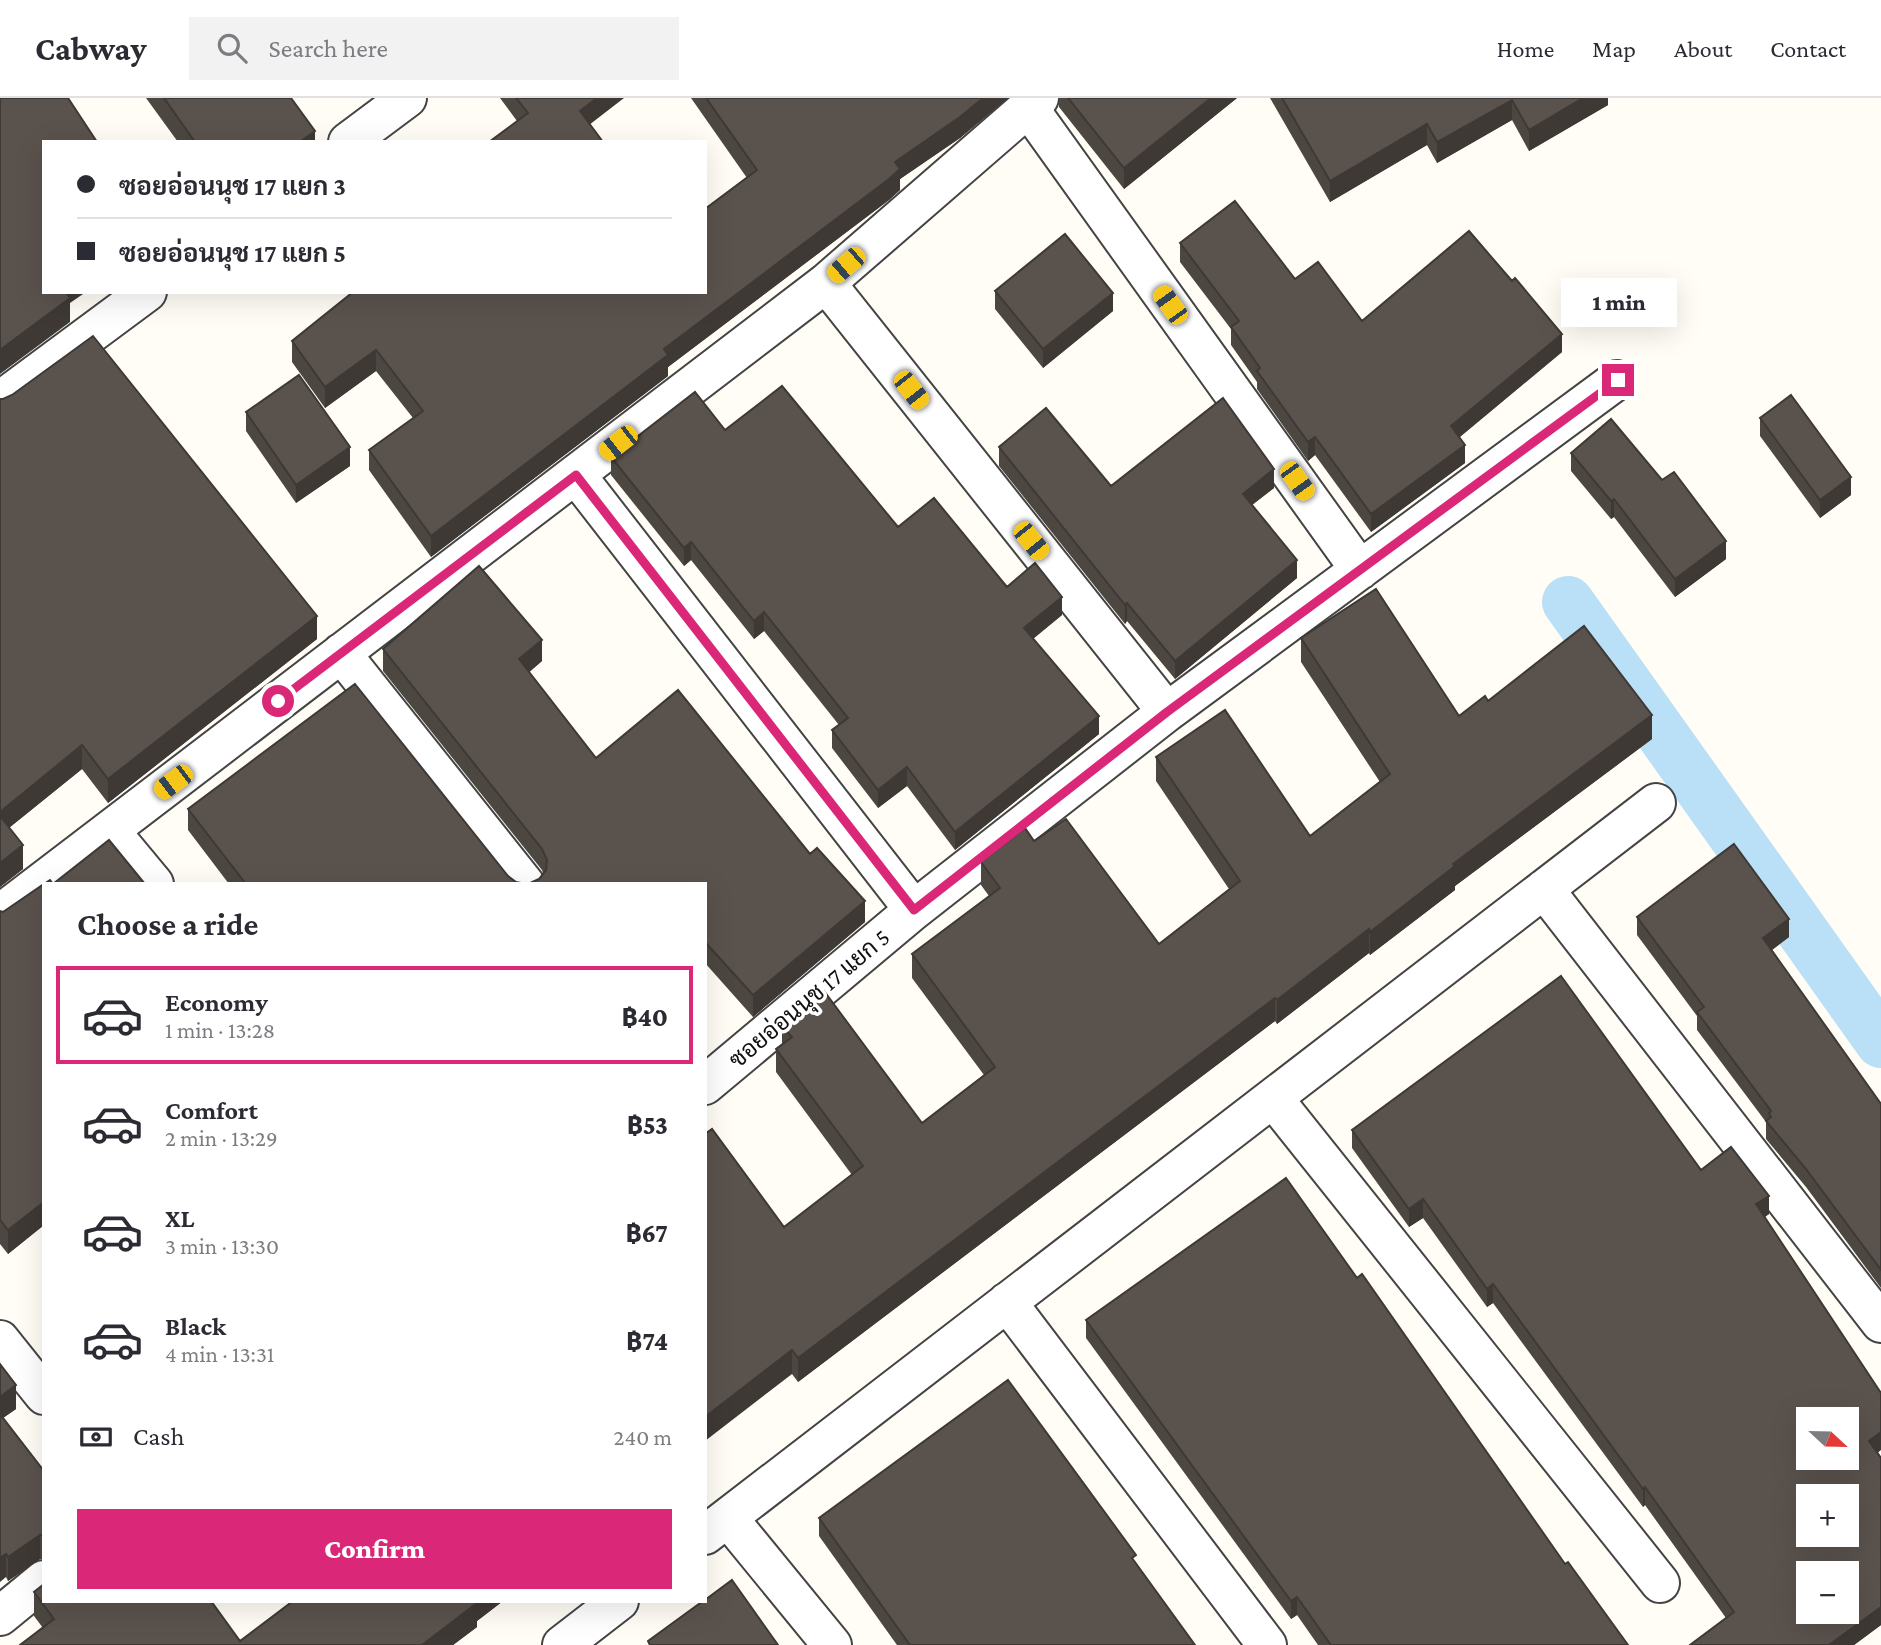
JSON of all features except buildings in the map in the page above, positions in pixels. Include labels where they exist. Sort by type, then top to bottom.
[{"type":"street","points":[[351,140],[407,98]]},
{"type":"street","points":[[42,882],[825,283],[1034,103],[1360,569]]},
{"type":"street","points":[[825,283],[1167,712]]},
{"type":"street","points":[[0,401],[143,294]]},
{"type":"street","name":"ซอยอ่อนนุช 17 แยก 5","points":[[707,1083],[914,910],[1167,712],[1618,380]]},
{"type":"street","points":[[576,475],[914,910]]},
{"type":"street","points":[[341,653],[523,882]]},
{"type":"street","points":[[832,1645],[716,1526],[1656,803]]},
{"type":"street","points":[[110,831],[152,882]]},
{"type":"street","points":[[0,914],[42,882]]},
{"type":"street","points":[[1544,889],[1881,1323]]},
{"type":"street","points":[[1273,1098],[1660,1583]]},
{"type":"street","points":[[1007,1302],[1267,1645]]},
{"type":"street","points":[[0,1340],[42,1392]]},
{"type":"street","points":[[0,1616],[42,1582]]},
{"type":"street","points":[[562,1645],[616,1603]]},
{"type":"waterway","points":[[1568,602],[1881,1042]]},
{"type":"route","points":[[278,701],[576,475],[914,910],[1167,712],[1618,380]]}]
